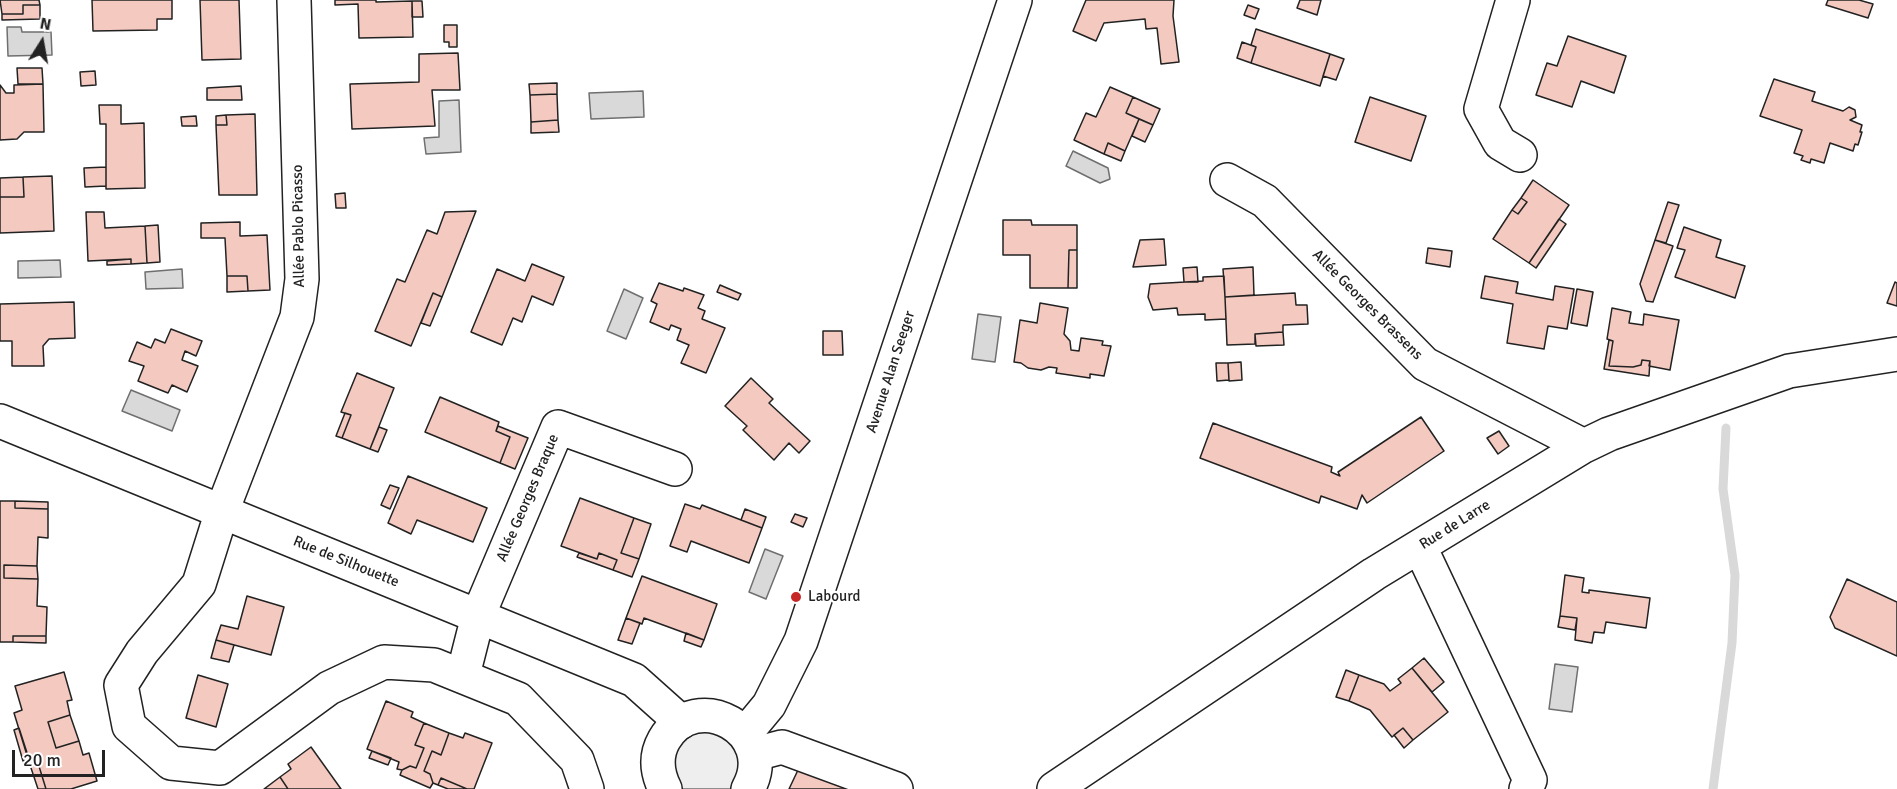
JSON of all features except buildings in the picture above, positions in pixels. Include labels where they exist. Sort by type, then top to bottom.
[{"type":"street","name":"Allée Pablo Picasso","points":[[294,0],[302,279],[297,317],[222,511],[199,584],[142,652],[121,685],[129,726],[171,763],[220,768],[329,688],[384,662],[435,665],[518,699],[578,760],[587,789]]},
{"type":"street","name":"Avenue Alan Seeger","points":[[750,744],[801,641],[1015,0]]},
{"type":"street","points":[[1513,0],[1480,110],[1500,143],[1520,155]]},
{"type":"street","name":"Allée Georges Brassens","points":[[1227,180],[1265,201],[1425,364],[1584,446]]},
{"type":"street","name":"Rue de Larre","points":[[1054,789],[1374,574],[1584,446],[1609,434],[1789,371],[1897,354]]},
{"type":"street","name":"Rue de Silhouette","points":[[0,421],[634,680],[681,722]]},
{"type":"street","name":"Allée Georges Braque","points":[[477,616],[558,428],[675,469]]},
{"type":"street","points":[[1420,546],[1530,780],[1526,789]]},
{"type":"street","points":[[463,675],[477,616]]},
{"type":"street","points":[[665,789],[660,780],[657,763],[660,747],[668,733],[681,722],[708,715],[722,717],[734,724],[750,744],[755,772],[748,789]]},
{"type":"street","points":[[750,744],[782,747],[896,789]]},
{"type":"shaded area","points":[[7,27],[21,27],[22,32],[51,32],[52,55],[8,56]]},
{"type":"shaded area","points":[[643,91],[644,117],[591,119],[589,93]]},
{"type":"shaded area","points":[[459,100],[461,152],[426,154],[424,138],[439,137],[439,101]]},
{"type":"shaded area","points":[[1073,151],[1108,168],[1110,179],[1100,183],[1066,166]]},
{"type":"shaded area","points":[[60,260],[61,277],[18,278],[18,261]]},
{"type":"shaded area","points":[[182,269],[183,288],[146,289],[145,272]]},
{"type":"shaded area","points":[[624,289],[643,298],[626,339],[607,331]]},
{"type":"shaded area","points":[[978,314],[1001,317],[995,362],[972,359]]},
{"type":"shaded area","points":[[131,390],[180,410],[172,431],[122,411]]},
{"type":"shaded area","points":[[765,549],[783,556],[766,599],[749,592]]},
{"type":"shaded area","points":[[1555,664],[1578,667],[1572,712],[1549,709]]},
{"type":"shaded area","points":[[717,729],[742,754],[734,789],[680,789],[670,757],[683,736]]},
{"type":"waterway","points":[[1713,789],[1732,643],[1735,575],[1723,489],[1726,428]]},
{"type":"place","name":"Labourd","points":[[796,597]]}]
